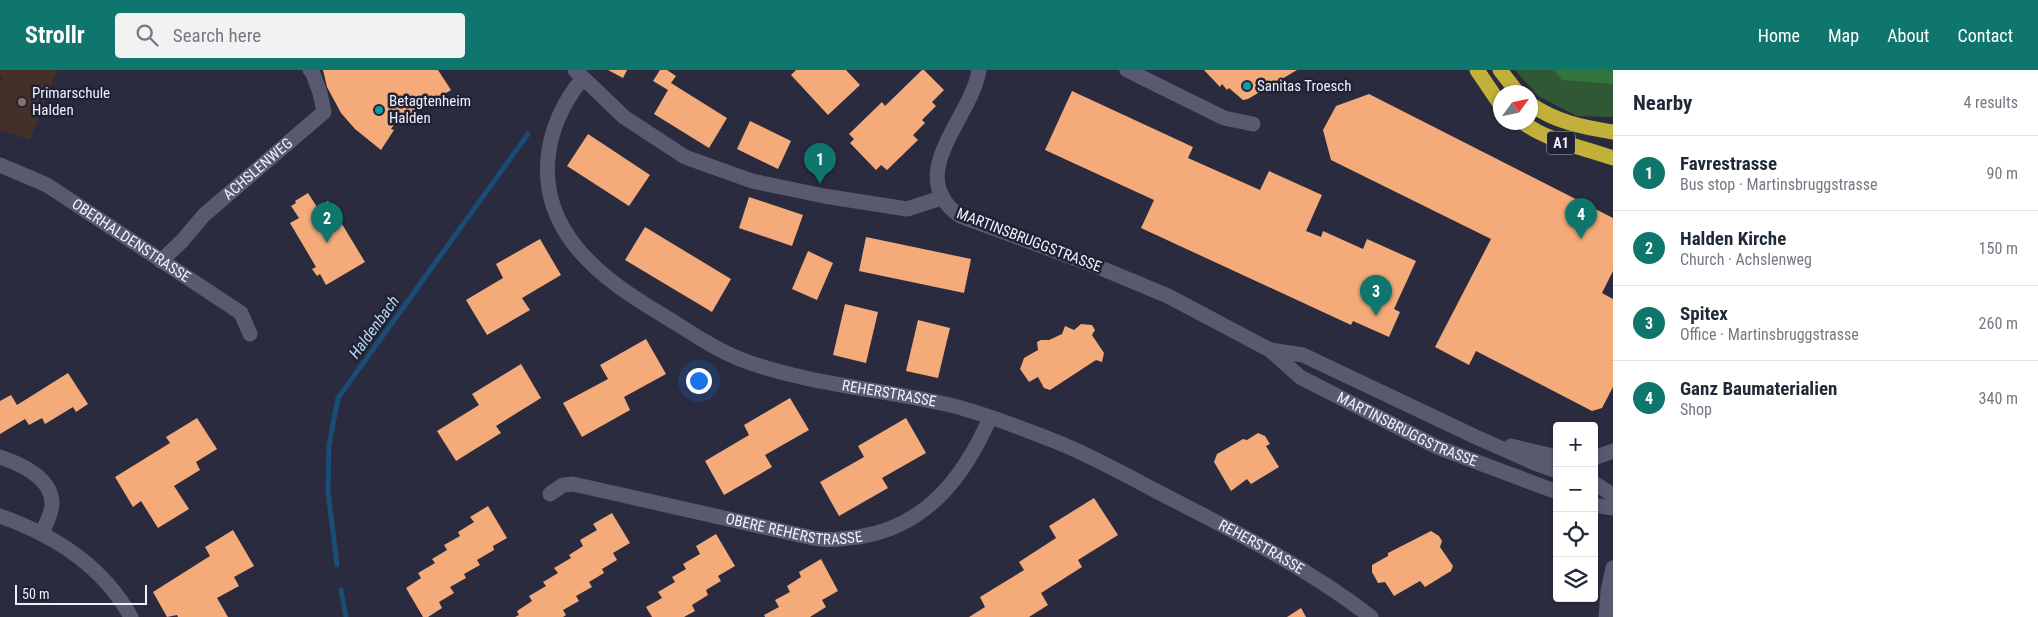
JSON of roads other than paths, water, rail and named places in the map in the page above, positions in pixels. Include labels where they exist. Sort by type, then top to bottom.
[{"type":"highway","points":[[1477,70],[1493,94]]},
{"type":"highway","points":[[1500,70],[1512,85]]},
{"type":"highway","name":"A1","points":[[1538,109],[1548,116],[1570,124],[1613,132]]},
{"type":"highway","name":"A1","points":[[1534,130],[1562,143],[1610,156]]},
{"type":"street","name":"ACHSLENWEG","points":[[161,261],[182,241],[204,215],[324,112],[320,93],[310,70]]},
{"type":"street","points":[[941,198],[937,177],[942,152],[954,126],[970,99],[979,70]]},
{"type":"street","points":[[1127,70],[1224,118],[1253,124]]},
{"type":"street","name":"MARTINSBRUGGSTRASSE","points":[[579,74],[624,117],[685,157],[752,181],[824,196],[907,209],[941,198],[948,207],[960,216],[1096,266],[1168,296],[1270,350],[1300,378],[1437,447],[1553,490]]},
{"type":"street","name":"REHERSTRASSE","points":[[579,74],[558,119],[548,151],[547,178],[555,208],[572,241],[597,268],[640,302],[697,336],[744,360],[813,380],[948,404],[1058,442],[1119,470],[1234,529],[1319,579],[1371,617]]},
{"type":"street","name":"OBERHALDENSTRASSE","points":[[0,164],[47,185],[241,313],[250,334]]},
{"type":"street","name":"MARTINSBRUGGSTRASSE","points":[[1270,350],[1303,355],[1478,438],[1553,470]]},
{"type":"street","name":"OBERE REHERSTRASSE","points":[[550,494],[563,485],[573,484],[828,541],[864,536],[897,526],[941,497],[969,461],[990,418]]},
{"type":"street","name":"MARTINSBRUGGSTRASSE","points":[[1478,438],[1553,456]]},
{"type":"street","points":[[1598,457],[1613,451]]},
{"type":"street","points":[[0,457],[34,473],[48,487],[52,504],[42,534]]},
{"type":"street","points":[[1598,486],[1613,495]]},
{"type":"street","points":[[1598,506],[1613,508]]},
{"type":"street","points":[[0,516],[42,534],[70,549],[102,576],[131,617]]},
{"type":"street","points":[[1606,617],[1608,591],[1613,568]]},
{"type":"waterway","name":"Haldenbach","points":[[337,565],[328,491],[329,445],[338,398],[528,134]]},
{"type":"waterway","name":"Haldenbach","points":[[341,590],[346,617]]},
{"type":"place","name":"Sanitas Troesch","points":[[1247,86]]},
{"type":"place","name":"Primarschule Halden","points":[[22,102]]},
{"type":"place","name":"Betagtenheim Halden","points":[[379,110]]},
{"type":"place","name":"Favrestrasse","points":[[820,184]]},
{"type":"place","name":"Ganz Baumaterialien","points":[[1581,239]]},
{"type":"place","name":"Halden Kirche","points":[[327,243]]},
{"type":"place","name":"Spitex","points":[[1376,316]]}]
